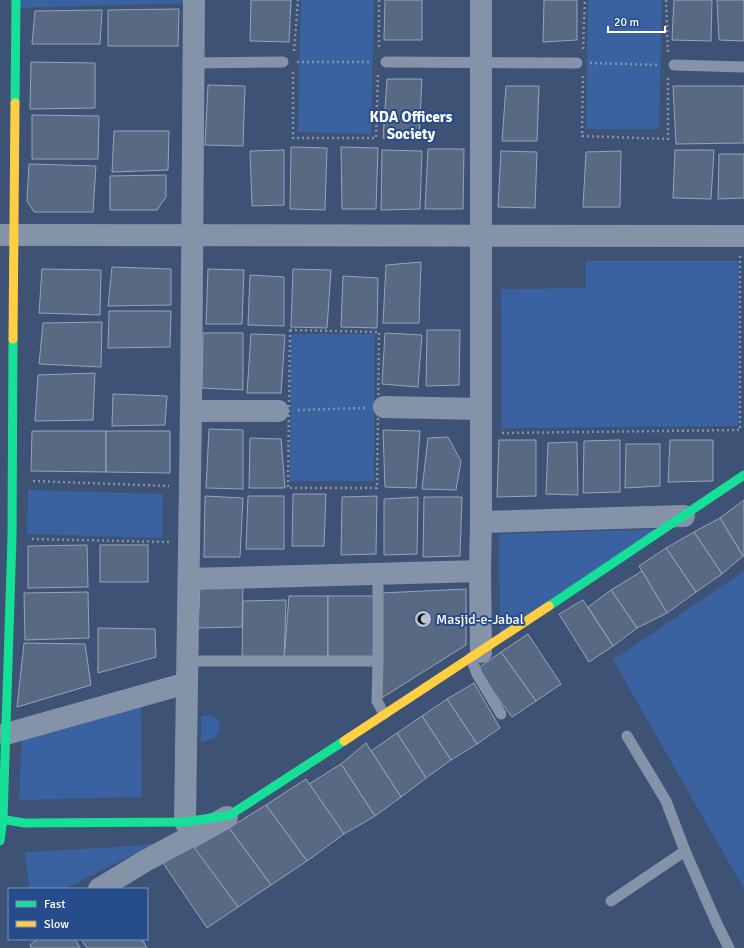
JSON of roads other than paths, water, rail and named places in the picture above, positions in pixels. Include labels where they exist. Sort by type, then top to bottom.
[{"type":"street","points":[[0,841],[6,734],[12,538],[7,235],[16,0]]},
{"type":"street","points":[[185,822],[192,411],[194,0]]},
{"type":"street","points":[[476,655],[481,522],[481,0]]},
{"type":"street","points":[[7,235],[742,236]]},
{"type":"street","points":[[381,408],[481,409]]},
{"type":"street","points":[[192,411],[288,410]]},
{"type":"street","points":[[101,888],[145,861],[230,815],[476,655],[744,475]]},
{"type":"street","points":[[0,510],[12,510]]},
{"type":"street","points":[[481,522],[684,516]]},
{"type":"street","points":[[189,579],[480,571]]},
{"type":"street","points":[[6,734],[187,683]]},
{"type":"street","points":[[1,819],[24,823],[185,822],[230,815]]},
{"type":"lane","points":[[383,62],[481,61],[580,63]]},
{"type":"lane","points":[[193,63],[288,62]]},
{"type":"lane","points":[[671,65],[744,67]]},
{"type":"lane","points":[[378,574],[377,701],[384,714]]},
{"type":"lane","points":[[476,655],[477,674],[501,714]]},
{"type":"lane","points":[[188,661],[378,660]]},
{"type":"lane","points":[[627,736],[666,801],[685,851],[729,948]]},
{"type":"lane","points":[[611,901],[685,851]]},
{"type":"place","name":"Masjid-e-Jabal","points":[[423,619]]},
{"type":"district","name":"KDA Officers Society","points":[[411,126]]}]
